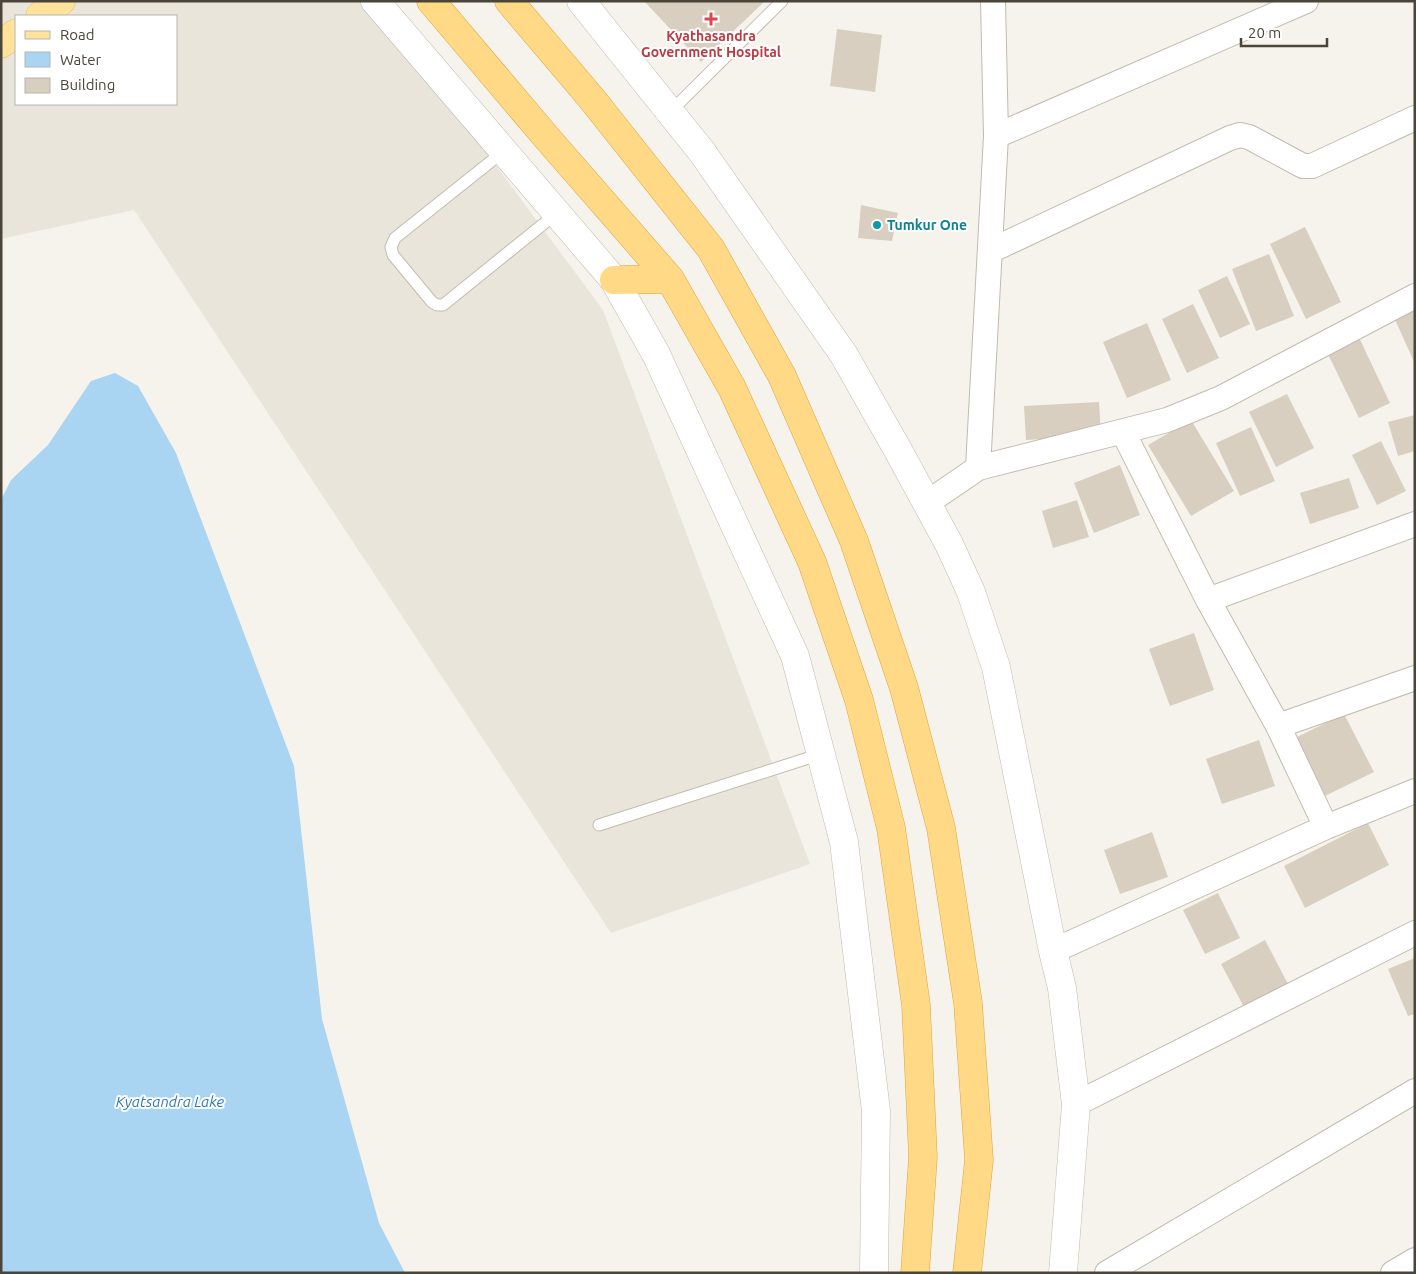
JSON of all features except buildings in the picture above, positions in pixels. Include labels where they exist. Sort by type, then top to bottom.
[{"type":"highway","points":[[431,1],[670,279],[732,388],[812,562],[859,700],[891,828],[916,1005],[923,1157],[915,1273]]},
{"type":"highway","points":[[510,1],[592,99],[711,250],[782,376],[854,541],[904,688],[942,838],[968,1003],[979,1160],[967,1273]]},
{"type":"highway","points":[[614,280],[670,279]]},
{"type":"main road","points":[[41,15],[61,1]]},
{"type":"main road","points":[[1,44],[15,34]]},
{"type":"street","points":[[376,1],[614,280],[656,354],[795,656],[844,842],[876,1111],[874,1273]]},
{"type":"street","points":[[581,1],[702,152],[844,355],[927,502],[971,592],[996,667],[1062,988],[1076,1104],[1063,1273]]},
{"type":"street","points":[[978,468],[996,136],[993,1]]},
{"type":"street","points":[[996,136],[1306,1]]},
{"type":"street","points":[[990,251],[1230,138],[1240,135],[1250,137],[1303,166],[1312,166],[1415,118]]},
{"type":"street","points":[[927,502],[978,468],[1167,420],[1221,398],[1415,296]]},
{"type":"street","points":[[1123,432],[1208,600],[1278,726],[1326,827]]},
{"type":"street","points":[[1208,600],[1415,524]]},
{"type":"street","points":[[1278,726],[1415,678]]},
{"type":"street","points":[[1053,951],[1326,827],[1415,792]]},
{"type":"street","points":[[1076,1104],[1415,933]]},
{"type":"street","points":[[1107,1273],[1415,1091]]},
{"type":"street","points":[[1393,1273],[1415,1260]]},
{"type":"lane","points":[[670,112],[782,1]]},
{"type":"lane","points":[[504,152],[395,238],[391,247],[393,255],[432,302],[437,305],[443,305],[557,214]]},
{"type":"lane","points":[[599,825],[820,754]]},
{"type":"shaded area","points":[[1,1],[374,1],[603,310],[810,864],[611,933],[134,210],[1,239]]},
{"type":"water","name":"Kyatsandra Lake","points":[[115,373],[138,386],[176,453],[294,766],[322,1019],[379,1223],[405,1273],[1,1273],[1,500],[11,480],[48,445],[91,381]]},
{"type":"place","name":"Kyathasandra Government Hospital","points":[[711,19]]},
{"type":"place","name":"Tumkur One","points":[[877,225]]}]
